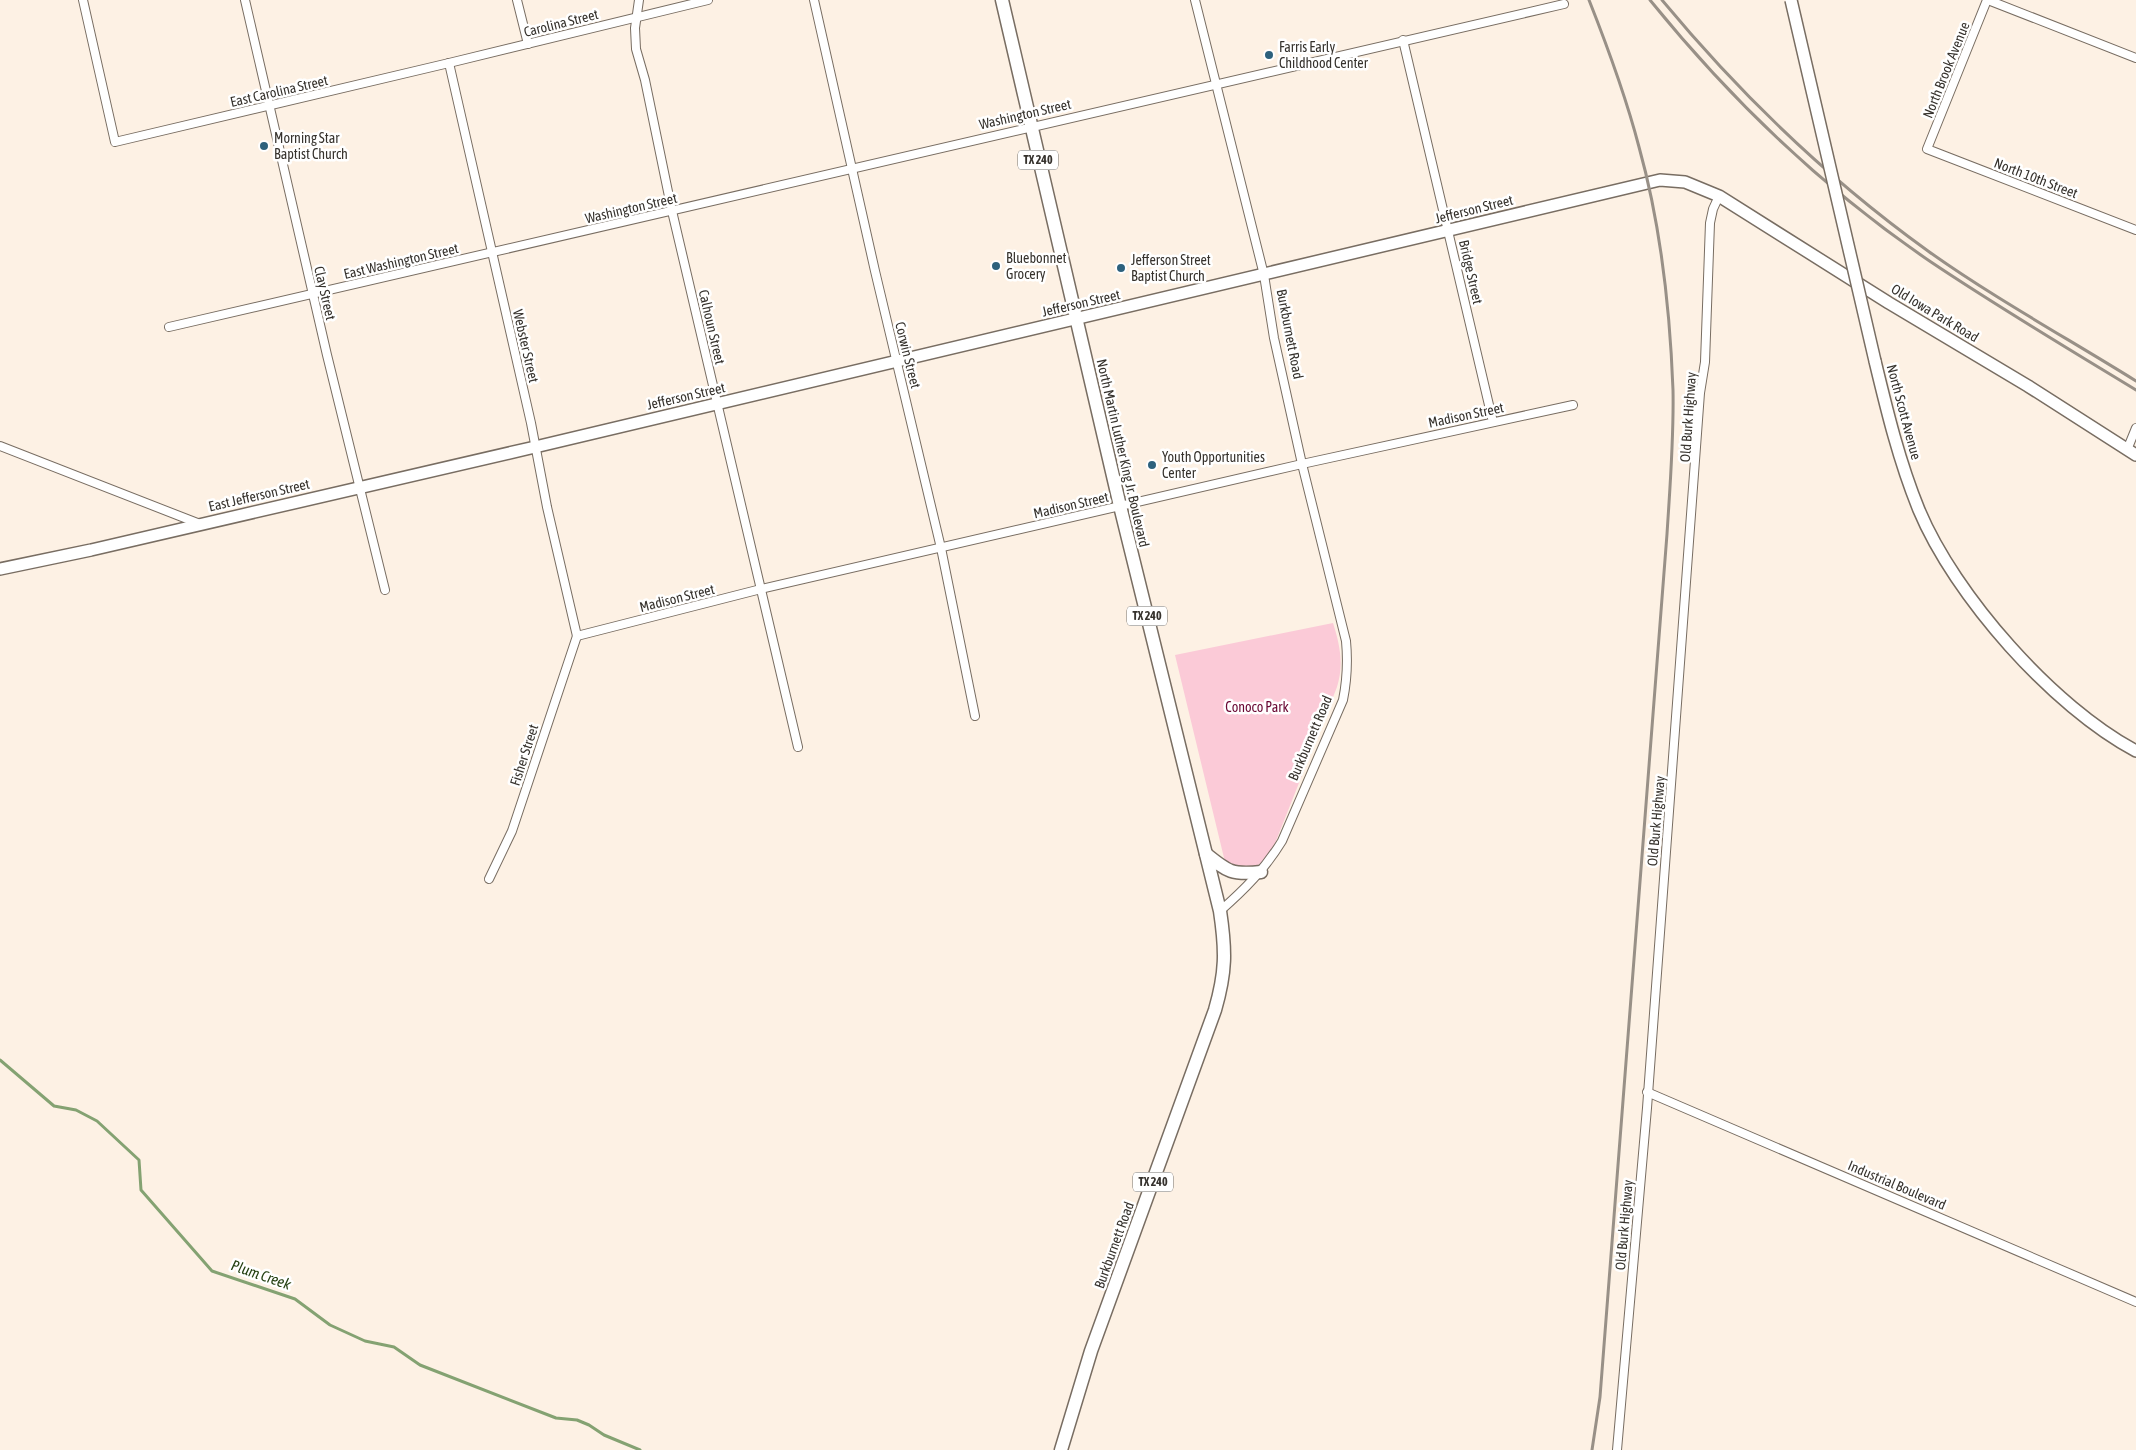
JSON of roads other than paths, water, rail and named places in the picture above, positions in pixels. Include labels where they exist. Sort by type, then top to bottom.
[{"type":"main road","name":"North Martin Luther King Jr. Boulevard","points":[[1002,0],[1120,506],[1220,912]]},
{"type":"main road","points":[[1206,854],[1222,867],[1232,872],[1240,874],[1260,872]]},
{"type":"main road","name":"Burkburnett Road","points":[[1061,1450],[1091,1351],[1215,1010],[1225,968],[1225,942],[1220,912]]},
{"type":"street","name":"East Carolina Street","points":[[83,0],[115,142],[449,64]]},
{"type":"street","name":"Clay Street","points":[[245,0],[313,295],[386,590]]},
{"type":"street","points":[[517,0],[528,44]]},
{"type":"street","name":"Calhoun Street","points":[[639,0],[634,40],[645,80],[672,211],[798,747]]},
{"type":"street","name":"Carolina Street","points":[[449,64],[708,0]]},
{"type":"street","name":"Corwin Street","points":[[814,0],[940,548],[975,716]]},
{"type":"street","name":"Burkburnett Road","points":[[1195,0],[1264,275],[1274,338],[1302,464],[1346,642],[1348,679],[1343,700],[1282,841],[1271,860],[1220,912]]},
{"type":"street","name":"North Scott Avenue","points":[[1791,0],[1891,427],[1916,503],[1936,543],[1962,586],[1984,616],[2029,666],[2072,705],[2112,736],[2136,751]]},
{"type":"street","points":[[1988,0],[2136,58]]},
{"type":"street","name":"North Brook Avenue","points":[[1927,149],[1988,0]]},
{"type":"street","name":"Washington Street","points":[[491,252],[1564,4]]},
{"type":"street","name":"Bridge Street","points":[[1403,40],[1493,422]]},
{"type":"street","name":"Webster Street","points":[[449,64],[530,416],[535,447],[577,636]]},
{"type":"street","name":"North 10th Street","points":[[1927,149],[2136,230]]},
{"type":"street","name":"Jefferson Street","points":[[535,447],[1660,180],[1685,182],[1719,196]]},
{"type":"street","name":"Old Iowa Park Road","points":[[1719,196],[2132,452]]},
{"type":"street","name":"Old Burk Highway","points":[[1617,1450],[1688,576],[1700,392],[1705,362],[1710,223],[1713,209],[1719,196]]},
{"type":"street","name":"East Washington Street","points":[[170,327],[491,252]]},
{"type":"street","name":"Madison Street","points":[[577,636],[761,589],[1302,464],[1573,405]]},
{"type":"street","points":[[2132,452],[2136,428]]},
{"type":"street","name":"East Jefferson Street","points":[[0,446],[200,524],[535,447]]},
{"type":"street","points":[[0,569],[200,524]]},
{"type":"street","name":"Fisher Street","points":[[490,879],[512,832],[577,636]]},
{"type":"street","name":"Industrial Boulevard","points":[[1647,1092],[2136,1302]]},
{"type":"waterway","name":"Plum Creek","points":[[0,1060],[54,1106],[76,1110],[97,1121],[139,1160],[141,1190],[212,1271],[295,1299],[330,1325],[365,1341],[394,1347],[420,1365],[556,1418],[577,1420],[604,1435],[640,1450]]},
{"type":"railway","points":[[1589,0],[1610,54],[1647,177],[1659,237],[1667,298],[1673,390],[1672,462],[1667,534],[1600,1397],[1592,1450]]},
{"type":"railway","points":[[1650,0],[1713,73],[1747,108],[1781,142],[1854,205],[1956,279],[2136,390]]},
{"type":"railway","points":[[1662,0],[1722,69],[1754,102],[1820,165],[1855,195],[1953,268],[2136,381]]},
{"type":"place","name":"Farris Early Childhood Center","points":[[1269,55]]},
{"type":"place","name":"Morning Star Baptist Church","points":[[264,146]]},
{"type":"place","name":"Bluebonnet Grocery","points":[[996,266]]},
{"type":"place","name":"Jefferson Street Baptist Church","points":[[1121,268]]},
{"type":"place","name":"Youth Opportunities Center","points":[[1152,465]]},
{"type":"park label","name":"Conoco Park","points":[[1257,707]]}]
